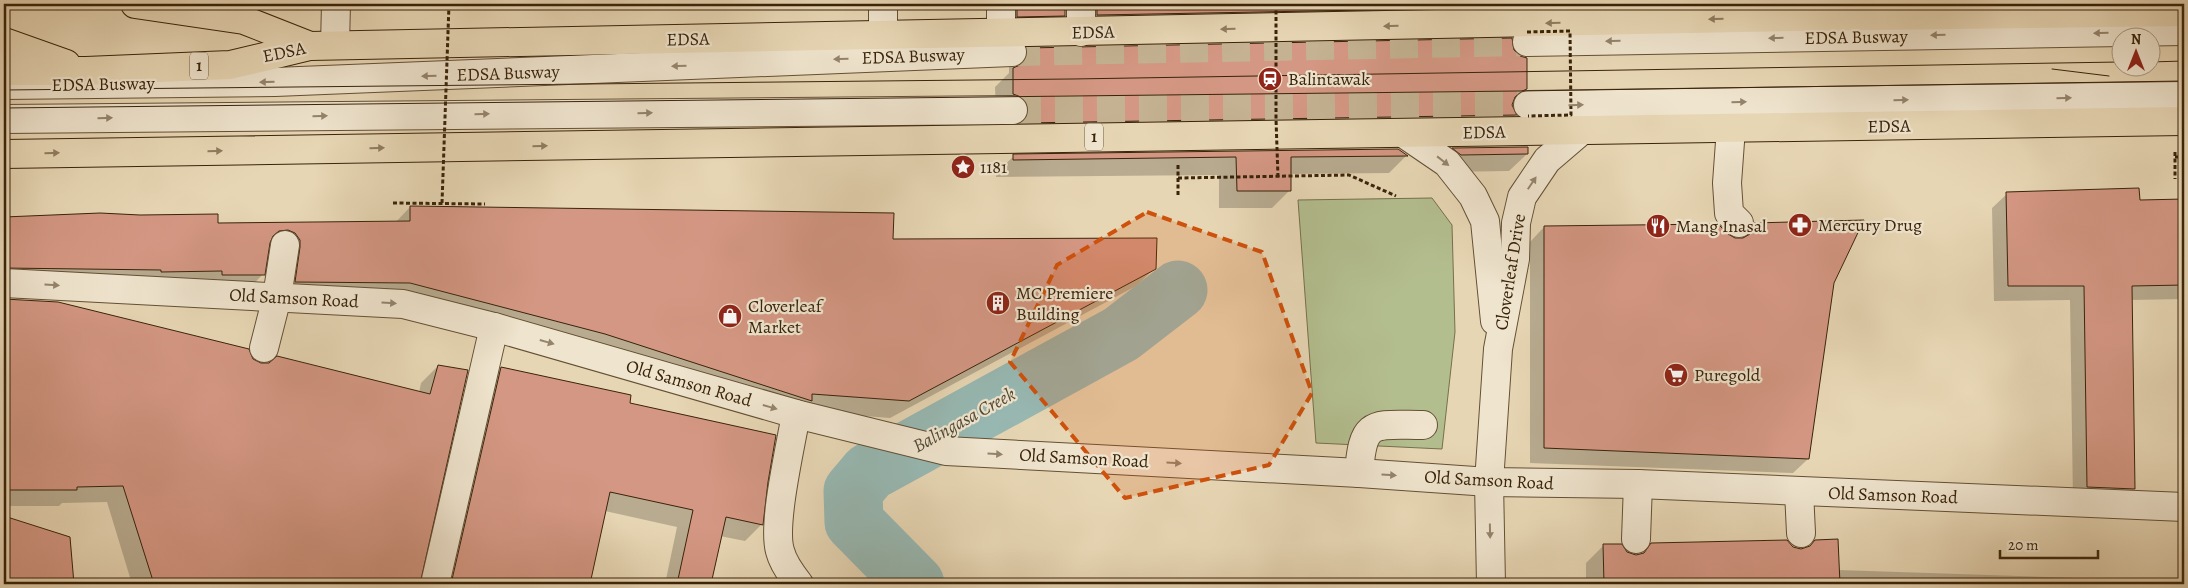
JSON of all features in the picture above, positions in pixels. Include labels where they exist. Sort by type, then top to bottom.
[{"type":"main road","points":[[135,4],[247,12],[322,46]]},
{"type":"main road","name":"EDSA","points":[[4,71],[230,65],[322,46],[883,36],[1007,43],[1081,32],[1796,17],[2184,12]]},
{"type":"main road","points":[[4,42],[86,70]]},
{"type":"main road","name":"EDSA","points":[[4,154],[2184,121]]},
{"type":"street","points":[[322,46],[336,4]]},
{"type":"street","points":[[883,4],[883,36]]},
{"type":"street","points":[[1001,4],[1007,43]]},
{"type":"street","points":[[1081,4],[1081,32]]},
{"type":"street","name":"EDSA Busway","points":[[1527,37],[2184,32]]},
{"type":"street","name":"EDSA Busway","points":[[4,85],[275,82],[1007,43]]},
{"type":"street","points":[[1528,110],[2184,96]]},
{"type":"street","name":"EDSA Busway","points":[[4,119],[1013,110]]},
{"type":"street","points":[[1731,128],[1727,183],[1729,213],[1739,224]]},
{"type":"street","name":"Cloverleaf Drive","points":[[1491,584],[1490,482],[1498,348],[1515,260],[1516,223],[1522,197],[1547,160],[1582,130]]},
{"type":"street","name":"Cloverleaf Drive","points":[[1403,133],[1447,163],[1473,196],[1485,221],[1498,348]]},
{"type":"street","points":[[264,348],[277,297],[285,246]]},
{"type":"street","name":"Old Samson Road","points":[[4,283],[403,304],[494,326],[862,432],[946,451],[1359,473],[1490,482],[1638,484],[2184,507]]},
{"type":"street","points":[[435,584],[494,326]]},
{"type":"street","points":[[796,414],[778,525],[779,550],[788,570],[799,584]]},
{"type":"street","points":[[1359,473],[1361,448],[1366,434],[1376,426],[1422,425]]},
{"type":"street","points":[[1636,539],[1638,484]]},
{"type":"street","points":[[1799,491],[1801,533]]},
{"type":"path","points":[[442,203],[450,4]]},
{"type":"path","points":[[1276,4],[1278,177]]},
{"type":"path","points":[[1527,37],[1570,31],[1571,115],[1528,110]]},
{"type":"path","points":[[2175,157],[2184,157]]},
{"type":"path","points":[[1178,178],[1349,175],[1396,196]]},
{"type":"path","points":[[393,203],[485,204]]},
{"type":"highlighted area","points":[[1147,212],[1262,252],[1312,393],[1269,465],[1125,498],[1010,362],[1057,265]]},
{"type":"green space","points":[[1432,198],[1452,225],[1455,332],[1442,449],[1316,443],[1298,200]]},
{"type":"building","points":[[1230,4],[1265,4],[1265,6],[1527,4],[1527,7],[1097,15],[1097,7],[1230,6]]},
{"type":"building","points":[[1017,8],[1065,8],[1065,16],[1017,17]]},
{"type":"building","points":[[1512,38],[1514,50],[1520,56],[1527,58],[1527,89],[1515,97],[1512,105],[1517,115],[1022,123],[1029,110],[1027,103],[1021,97],[1013,94],[1013,68],[1026,60],[1027,48]]},
{"type":"building","points":[[1528,147],[1528,154],[1461,155],[1452,148]]},
{"type":"building","points":[[1398,149],[1408,156],[1291,157],[1291,191],[1237,191],[1236,157],[1013,160],[1013,154]]},
{"type":"building","points":[[2139,188],[2140,200],[2184,199],[2184,285],[2132,286],[2135,489],[2087,487],[2084,286],[2008,286],[2006,192]]},
{"type":"building","points":[[410,206],[894,213],[893,239],[1157,238],[1156,269],[909,401],[812,394],[812,401],[605,334],[410,283],[295,282],[300,240],[295,233],[288,230],[279,231],[273,236],[270,243],[265,275],[222,275],[222,271],[161,272],[161,270],[4,268],[4,217],[100,213],[140,215],[218,214],[218,223],[410,221]]},
{"type":"building","name":"Puregold","points":[[1864,220],[1834,283],[1809,459],[1544,448],[1544,226],[1718,224],[1735,238],[1743,238],[1750,234],[1754,223]]},
{"type":"building","points":[[4,299],[58,302],[249,349],[253,359],[261,363],[269,363],[277,356],[430,394],[438,365],[468,370],[420,584],[154,584],[123,486],[77,487],[77,490],[4,490]]},
{"type":"building","points":[[501,367],[631,395],[630,403],[776,435],[763,525],[726,517],[711,584],[677,584],[693,510],[610,492],[590,584],[451,584]]},
{"type":"building","points":[[4,516],[70,537],[74,584],[4,584]]},
{"type":"building","points":[[1838,539],[1840,584],[1604,584],[1603,544],[1622,544],[1627,552],[1636,555],[1644,553],[1651,543],[1787,540],[1793,547],[1801,549],[1810,546],[1815,540]]},
{"type":"waterway","name":"Balingasa Creek","points":[[915,584],[854,522],[853,491],[869,472],[1121,334],[1178,290]]},
{"type":"tunnel","points":[[1012,52],[1527,42]]},
{"type":"tunnel","points":[[1013,110],[1528,105]]},
{"type":"tram line","points":[[2160,62],[2184,61]]},
{"type":"tram line","points":[[4,90],[1072,79],[2110,62]]},
{"type":"tram line","points":[[2052,69],[2109,76]]},
{"type":"tram line","points":[[4,108],[1519,91],[2184,81]]},
{"type":"place","name":"Balintawak","points":[[1270,79]]},
{"type":"place","name":"1181","points":[[963,167]]},
{"type":"place","name":"Mercury Drug","points":[[1800,225]]},
{"type":"place","name":"Mang Inasal","points":[[1658,226]]},
{"type":"place","name":"MC Premiere Building","points":[[998,303]]},
{"type":"place","name":"Cloverleaf Market","points":[[730,316]]},
{"type":"place","name":"Puregold","points":[[1676,375]]}]
